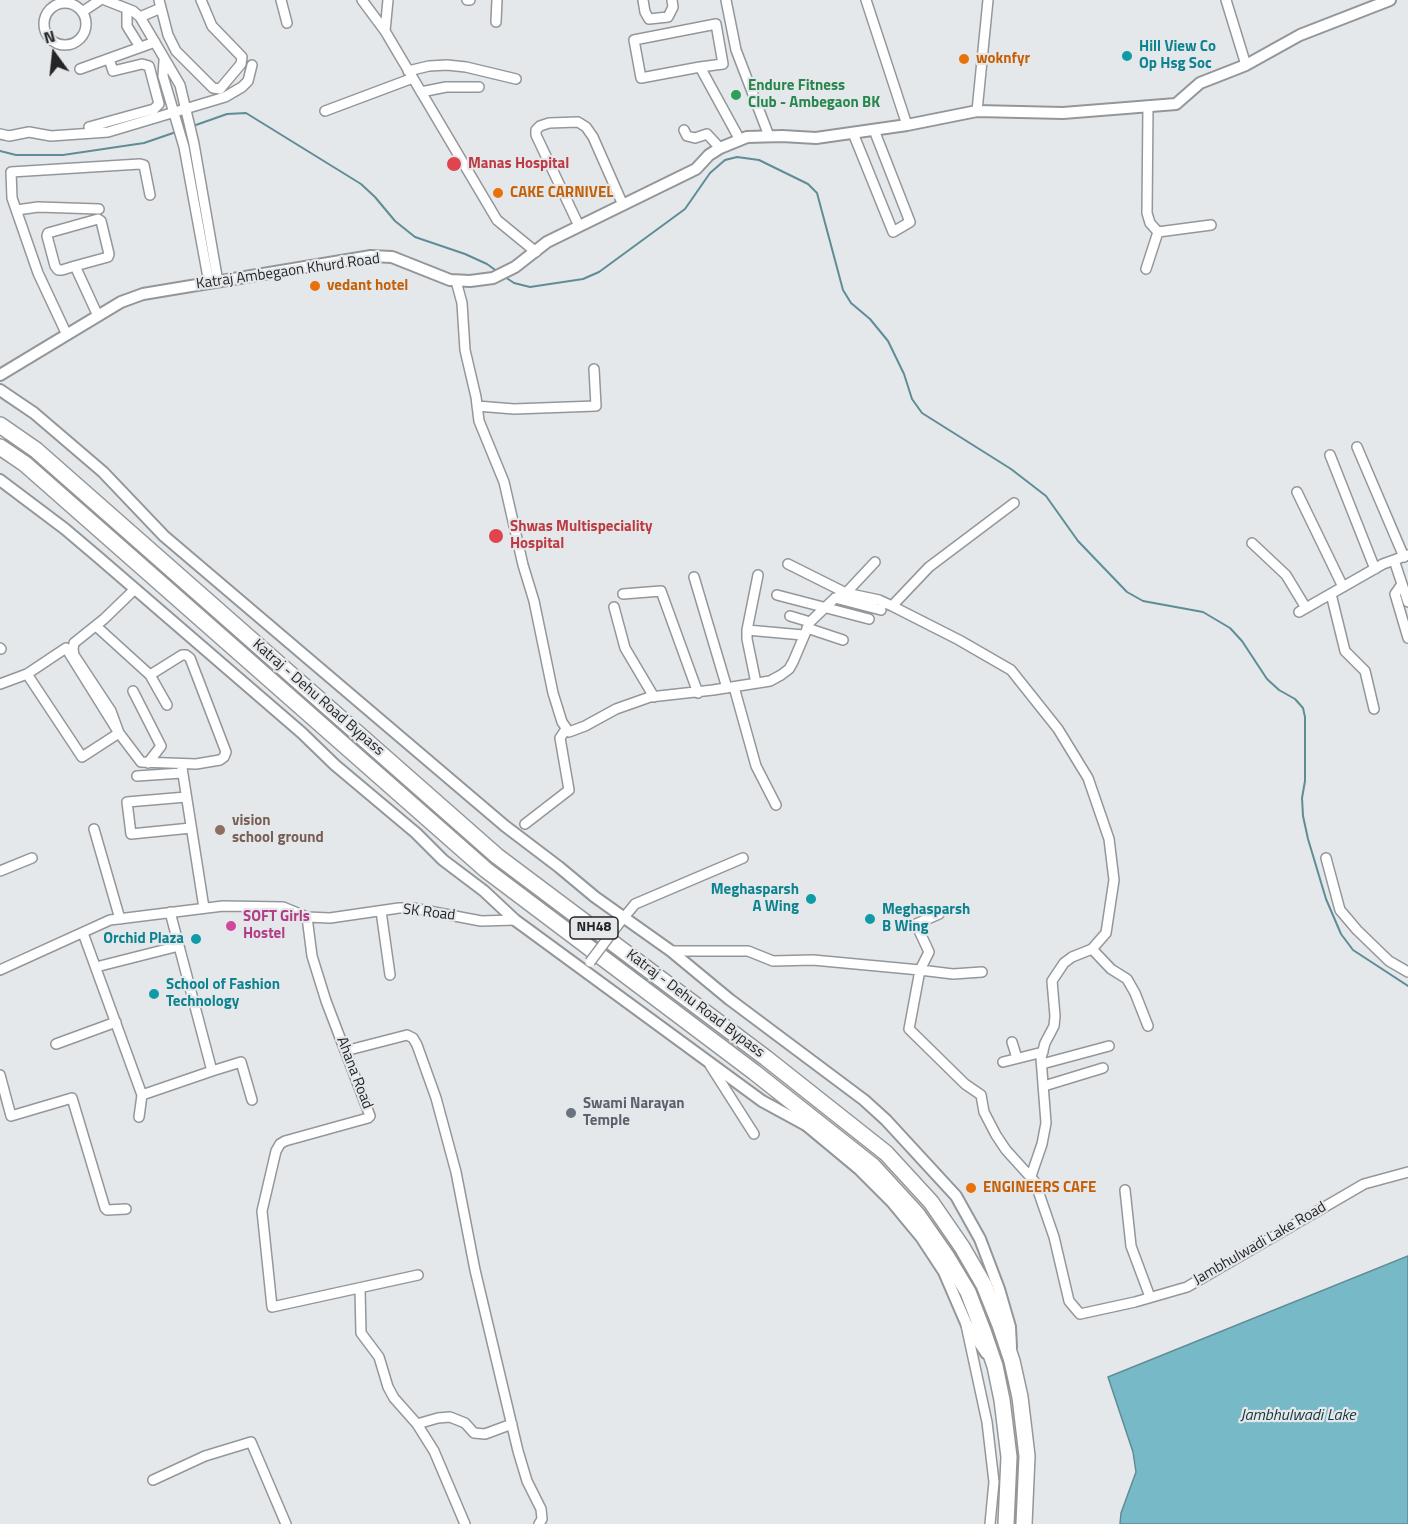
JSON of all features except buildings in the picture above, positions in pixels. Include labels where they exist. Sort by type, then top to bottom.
[{"type":"highway","name":"Katraj - Dehu Road Bypass","points":[[0,425],[36,450],[497,856],[766,1058],[886,1153],[931,1203],[962,1247],[984,1285],[1012,1361],[1020,1397],[1027,1456],[1024,1524]]},
{"type":"highway","name":"Katraj - Dehu Road Bypass","points":[[0,447],[25,464],[486,870],[745,1065],[873,1166],[917,1214],[968,1292],[994,1365],[1002,1400],[1009,1457],[1006,1524]]},
{"type":"street","points":[[82,12],[100,0]]},
{"type":"street","points":[[105,0],[140,17],[164,61],[175,74],[188,112],[214,282]]},
{"type":"street","points":[[140,17],[160,4],[168,35],[176,51],[213,88],[220,88],[241,64],[242,57],[212,26],[201,0]]},
{"type":"street","points":[[281,0],[287,23]]},
{"type":"street","points":[[362,0],[385,32],[497,220],[536,252]]},
{"type":"street","points":[[385,32],[388,0]]},
{"type":"street","points":[[496,22],[498,0]]},
{"type":"street","points":[[643,0],[649,19],[668,17],[673,7],[672,0]]},
{"type":"street","points":[[726,0],[736,50],[769,136]]},
{"type":"street","points":[[866,0],[907,125]]},
{"type":"street","points":[[977,111],[988,0]]},
{"type":"street","points":[[1226,0],[1246,65]]},
{"type":"street","name":"Katraj Ambegaon Khurd Road","points":[[1,373],[130,297],[371,256],[392,257],[433,274],[456,280],[493,278],[515,267],[547,242],[696,170],[709,155],[747,137],[816,138],[907,125],[977,111],[1063,113],[1176,104],[1200,83],[1246,65],[1300,35],[1390,0]]},
{"type":"street","points":[[66,2],[78,7],[82,12],[86,19],[84,33],[77,41],[63,45],[48,36],[44,26],[45,19],[53,6],[66,2]]},
{"type":"street","points":[[127,9],[127,26],[140,47]]},
{"type":"street","points":[[716,24],[723,64],[700,67],[641,78],[634,40],[716,24]]},
{"type":"street","points":[[80,69],[155,42]]},
{"type":"street","points":[[90,127],[154,109],[159,104],[149,66],[142,64],[113,71],[109,59]]},
{"type":"street","points":[[164,61],[163,76],[184,147],[214,282]]},
{"type":"street","points":[[0,134],[9,136],[25,133],[51,136],[98,133],[176,116],[225,97],[242,87],[248,81],[252,65]]},
{"type":"street","points":[[325,111],[429,66],[466,67],[516,79]]},
{"type":"street","points":[[700,67],[740,140]]},
{"type":"street","points":[[421,92],[446,87],[479,87]]},
{"type":"street","points":[[1148,106],[1147,213],[1150,223],[1158,232]]},
{"type":"street","points":[[579,226],[536,135],[536,130],[540,126],[549,123],[578,122],[586,127],[593,136],[623,205]]},
{"type":"street","points":[[684,130],[687,136],[695,138],[707,134],[720,148]]},
{"type":"street","points":[[853,133],[893,232],[910,222],[874,130]]},
{"type":"street","points":[[67,335],[38,273],[10,185],[11,172],[140,164],[144,165],[150,195]]},
{"type":"street","points":[[17,210],[38,207],[99,209]]},
{"type":"street","points":[[98,219],[108,257],[75,266],[58,270],[48,233],[98,219]]},
{"type":"street","points":[[1158,232],[1211,225]]},
{"type":"street","points":[[1146,269],[1158,232]]},
{"type":"street","points":[[75,266],[98,316]]},
{"type":"street","points":[[456,280],[462,303],[465,350],[479,421],[504,482],[523,565],[534,601],[553,693],[562,722],[568,732],[585,726],[616,709],[654,697],[698,693],[770,681],[789,669],[807,628],[824,607],[846,593],[875,562]]},
{"type":"street","points":[[477,406],[514,409],[596,406],[594,369]]},
{"type":"street","points":[[0,390],[34,413],[103,472],[164,536],[620,922],[670,951],[729,999],[864,1100],[917,1152],[956,1196],[980,1239],[999,1289],[1010,1327],[1012,1361]]},
{"type":"street","points":[[1357,447],[1402,558],[1402,584],[1408,602]]},
{"type":"street","points":[[1330,456],[1375,569]]},
{"type":"street","points":[[0,480],[65,529],[302,733],[335,765],[416,833],[443,860],[484,891],[515,920],[587,966],[708,1063],[762,1101],[806,1125],[859,1169],[892,1202],[921,1237],[944,1272],[966,1323],[994,1365]]},
{"type":"street","points":[[1297,492],[1343,587]]},
{"type":"street","points":[[892,606],[929,567],[1014,503]]},
{"type":"street","points":[[1252,543],[1286,575],[1303,610],[1375,569],[1402,558]]},
{"type":"street","points":[[788,564],[846,593],[879,600],[892,606],[1011,670],[1058,729],[1088,778],[1109,839],[1114,880],[1108,927],[1102,940],[1092,949],[1064,963],[1052,981],[1054,1026],[1045,1043],[1042,1064],[1046,1123],[1042,1144],[1030,1176]]},
{"type":"street","points":[[756,683],[747,630],[758,575]]},
{"type":"street","points":[[693,577],[756,766],[776,805]]},
{"type":"street","points":[[1402,584],[1395,594],[1408,638]]},
{"type":"street","points":[[119,733],[111,711],[74,655],[74,643],[96,626],[135,589]]},
{"type":"street","points":[[623,594],[661,591],[698,693]]},
{"type":"street","points":[[1330,594],[1345,651],[1365,671],[1374,709]]},
{"type":"street","points":[[777,595],[869,619]]},
{"type":"street","points":[[835,598],[881,610]]},
{"type":"street","points":[[614,607],[625,648],[654,697]]},
{"type":"street","points":[[790,616],[807,628],[843,640]]},
{"type":"street","points":[[96,626],[150,675],[167,705]]},
{"type":"street","points":[[747,630],[807,628]]},
{"type":"street","points":[[0,684],[27,674],[66,648],[119,733],[141,762],[196,764],[220,760],[224,757],[226,752],[190,658],[182,655],[150,675]]},
{"type":"street","points":[[27,674],[82,757],[119,733]]},
{"type":"street","points":[[133,691],[161,746],[148,764]]},
{"type":"street","points":[[525,824],[569,790],[560,738],[566,729]]},
{"type":"street","points":[[137,776],[182,771],[204,908]]},
{"type":"street","points":[[186,796],[127,802],[131,834],[191,828]]},
{"type":"street","points":[[94,829],[120,919]]},
{"type":"street","points":[[0,871],[32,858]]},
{"type":"street","points":[[587,966],[636,904],[743,858]]},
{"type":"street","points":[[1326,858],[1341,910],[1357,930],[1389,961],[1408,972]]},
{"type":"street","name":"SK Road","points":[[0,970],[110,920],[223,906],[283,907],[307,917],[330,918],[413,908],[481,921],[515,920]]},
{"type":"street","points":[[381,911],[390,975]]},
{"type":"street","points":[[170,912],[212,1071]]},
{"type":"street","points":[[920,970],[929,952],[916,924],[939,914]]},
{"type":"street","name":"Ahana Road","points":[[307,917],[312,956],[370,1116],[285,1141],[276,1151],[262,1210],[272,1307],[360,1288]]},
{"type":"street","points":[[83,933],[142,1095],[139,1117]]},
{"type":"street","points":[[96,966],[179,946]]},
{"type":"street","points":[[1092,949],[1111,969],[1127,979],[1148,1026]]},
{"type":"street","points":[[670,951],[748,951],[773,961],[813,960],[953,974],[982,972]]},
{"type":"street","name":"Jambhulwadi Lake Road","points":[[920,970],[909,1029],[965,1084],[981,1095],[984,1112],[996,1135],[1006,1150],[1035,1182],[1054,1237],[1069,1301],[1080,1314],[1186,1287],[1364,1184],[1408,1172]]},
{"type":"street","points":[[56,1044],[116,1022]]},
{"type":"street","points":[[345,1051],[407,1035],[413,1038],[417,1045],[436,1098],[456,1172],[512,1424],[527,1481],[541,1509],[542,1519],[539,1524]]},
{"type":"street","points":[[1012,1042],[1017,1058]]},
{"type":"street","points":[[1042,1064],[1109,1046]]},
{"type":"street","points":[[1003,1062],[1043,1052]]},
{"type":"street","points":[[142,1095],[241,1062],[252,1100]]},
{"type":"street","points":[[708,1063],[754,1134]]},
{"type":"street","points":[[1044,1086],[1103,1068]]},
{"type":"street","points":[[0,1075],[11,1116],[72,1098],[105,1208],[106,1210],[126,1209]]},
{"type":"street","points":[[1125,1190],[1131,1246],[1150,1298]]},
{"type":"street","points":[[418,1275],[360,1288],[361,1333],[379,1357],[388,1387],[394,1398],[417,1424],[434,1450],[465,1524]]},
{"type":"street","points":[[966,1323],[987,1422],[994,1482],[990,1524]]},
{"type":"street","points":[[417,1424],[450,1417],[465,1423],[474,1433],[485,1434],[512,1424]]},
{"type":"street","points":[[153,1480],[205,1456],[251,1442],[286,1524]]},
{"type":"water","name":"Jambhulwadi Lake","points":[[1408,1256],[1408,1524],[1120,1524],[1121,1513],[1136,1472],[1133,1452],[1108,1377]]},
{"type":"waterway","points":[[193,126],[227,114],[246,113],[361,184],[395,221],[415,237],[465,254],[498,272]]},
{"type":"waterway","points":[[0,151],[16,155],[63,155],[144,143],[176,132]]},
{"type":"waterway","points":[[505,277],[514,283],[530,287],[583,279],[599,272],[685,209],[710,173],[725,160],[737,157],[759,160],[808,184],[817,193],[843,290],[851,303],[870,319],[888,341],[904,374],[912,399],[922,413],[1011,469],[1046,496],[1078,541],[1127,592],[1143,601],[1203,612],[1230,628],[1242,641],[1267,679],[1279,690],[1295,699],[1303,708],[1305,717],[1303,816],[1326,899],[1341,934],[1353,950],[1408,986]]},
{"type":"place","name":"Hill View Co Op Hsg Soc","points":[[1127,56]]},
{"type":"place","name":"woknfyr","points":[[964,59]]},
{"type":"place","name":"Endure Fitness Club - Ambegaon BK","points":[[736,95]]},
{"type":"place","name":"Manas Hospital","points":[[454,164]]},
{"type":"place","name":"CAKE CARNIVEL","points":[[498,193]]},
{"type":"place","name":"vedant hotel","points":[[315,286]]},
{"type":"place","name":"Shwas Multispeciality Hospital","points":[[496,536]]},
{"type":"place","name":"vision school ground","points":[[220,830]]},
{"type":"place","name":"Meghasparsh A Wing","points":[[811,899]]},
{"type":"place","name":"Meghasparsh B Wing","points":[[870,919]]},
{"type":"place","name":"SOFT Girls Hostel","points":[[231,926]]},
{"type":"place","name":"Orchid Plaza","points":[[196,939]]},
{"type":"place","name":"School of Fashion Technology","points":[[154,994]]},
{"type":"place","name":"Swami Narayan Temple","points":[[571,1113]]},
{"type":"place","name":"ENGINEERS CAFE","points":[[971,1188]]}]
